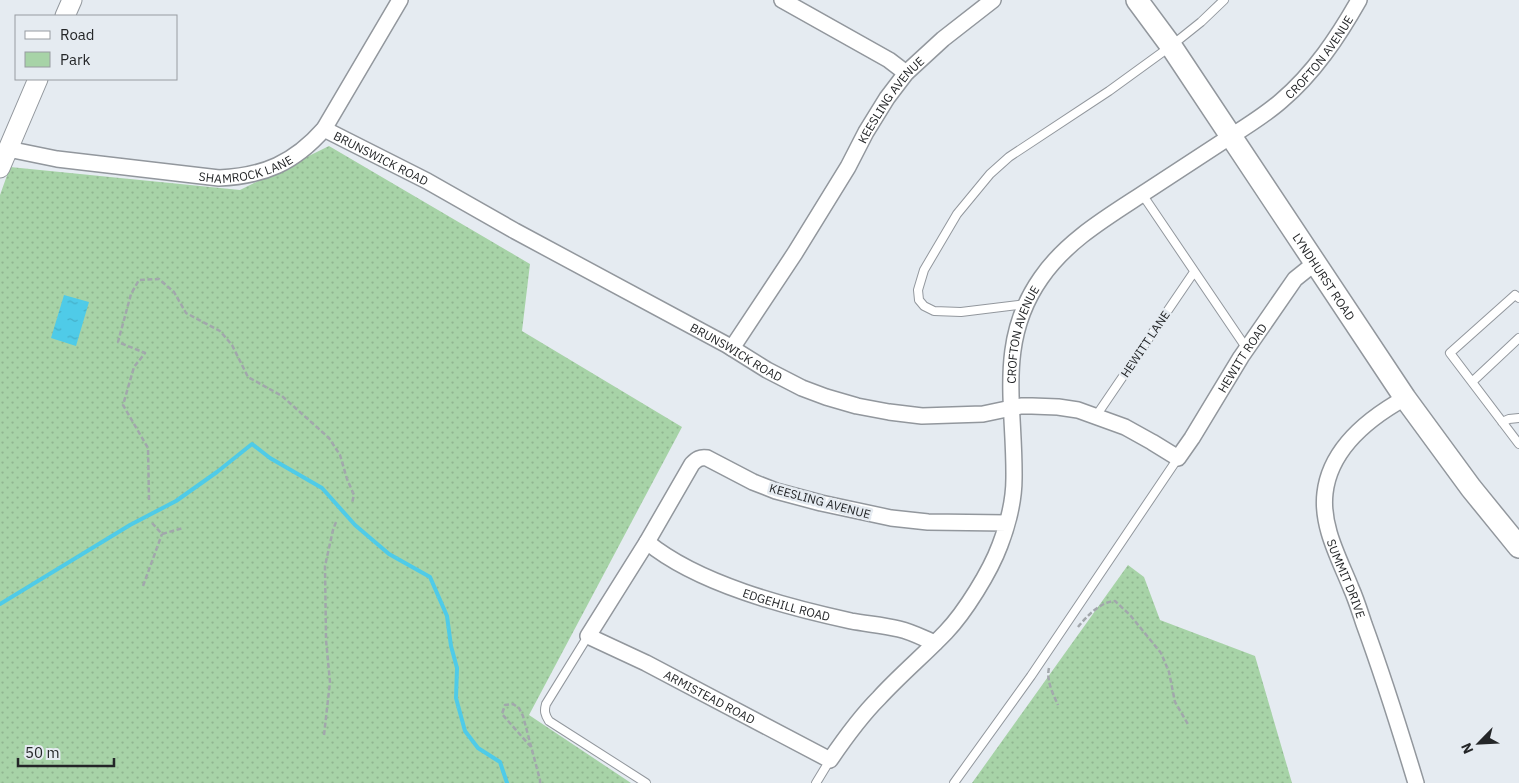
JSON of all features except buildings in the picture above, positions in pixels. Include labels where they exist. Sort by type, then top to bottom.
[{"type":"main road","name":"LYNDHURST ROAD","points":[[1138,0],[1171,46],[1405,398],[1471,488],[1519,547]]},
{"type":"street","points":[[65,15],[72,0]]},
{"type":"street","name":"SHAMROCK LANE","points":[[8,149],[57,159],[219,178],[238,177],[256,173],[284,162],[300,153],[324,129],[400,0]]},
{"type":"street","points":[[782,0],[889,60],[906,72]]},
{"type":"street","name":"KEESLING AVENUE","points":[[732,348],[795,253],[848,167],[866,132],[906,72],[943,39],[993,0]]},
{"type":"street","name":"CROFTON AVENUE","points":[[830,760],[855,724],[878,698],[947,631],[975,592],[996,555],[1007,523],[1014,480],[1010,374],[1012,350],[1016,331],[1026,304],[1041,277],[1060,254],[1079,237],[1142,194],[1258,120],[1282,100],[1308,74],[1327,50],[1359,0]]},
{"type":"street","points":[[0,168],[38,80]]},
{"type":"street","name":"BRUNSWICK ROAD","points":[[324,129],[427,181],[515,231],[732,348],[766,370],[802,388],[857,406],[922,416],[983,414],[1027,406],[1078,410],[1125,427],[1178,458]]},
{"type":"street","name":"HEWITT ROAD","points":[[1178,458],[1247,349],[1295,279],[1315,263]]},
{"type":"street","name":"SUMMIT DRIVE","points":[[1405,398],[1388,407],[1366,424],[1336,458],[1325,493],[1325,510],[1327,526],[1384,680],[1416,783]]},
{"type":"street","name":"KEESLING AVENUE","points":[[588,636],[647,542],[692,464],[702,458],[708,458],[754,482],[776,491],[820,503],[882,516],[928,522],[1007,523]]},
{"type":"street","name":"EDGEHILL ROAD","points":[[647,542],[672,560],[713,580],[752,594],[854,622],[900,629],[935,643]]},
{"type":"street","name":"ARMISTEAD ROAD","points":[[588,636],[646,663],[830,760]]},
{"type":"lane","points":[[1026,304],[961,312],[934,311],[924,306],[919,300],[918,290],[924,270],[957,214],[990,174],[1009,157],[1109,91],[1171,46],[1201,22],[1224,0]]},
{"type":"lane","points":[[1142,194],[1247,349]]},
{"type":"lane","name":"HEWITT LANE","points":[[1096,416],[1194,272]]},
{"type":"lane","points":[[1519,298],[1515,295],[1450,353],[1519,444]]},
{"type":"lane","points":[[1472,382],[1519,338]]},
{"type":"lane","points":[[1502,422],[1516,417],[1519,418]]},
{"type":"lane","points":[[954,783],[1031,676],[1178,458]]},
{"type":"lane","points":[[588,636],[546,704],[546,715],[549,721],[646,783]]},
{"type":"lane","points":[[816,783],[830,760]]},
{"type":"path","points":[[149,500],[148,448],[123,405],[134,367],[145,353],[118,342],[131,294],[139,280],[159,279],[174,292],[186,313],[220,331],[232,345],[248,377],[282,396],[328,438],[340,455],[354,495],[352,503]]},
{"type":"path","points":[[324,735],[330,682],[326,640],[325,566],[336,522]]},
{"type":"path","points":[[152,523],[162,534]]},
{"type":"path","points":[[162,534],[182,528]]},
{"type":"path","points":[[144,586],[162,534]]},
{"type":"path","points":[[1074,631],[1084,619],[1101,606],[1107,602],[1115,601],[1130,615],[1161,653],[1169,672],[1174,702],[1189,726]]},
{"type":"path","points":[[1050,664],[1048,672],[1051,689],[1058,705]]},
{"type":"path","points":[[531,747],[502,714],[505,705],[513,704],[519,708],[523,716],[540,780],[540,783]]},
{"type":"green space","points":[[329,146],[530,264],[522,331],[682,427],[529,715],[631,783],[0,783],[0,195],[10,167],[240,190]]},
{"type":"green space","points":[[1128,565],[1144,577],[1160,620],[1255,656],[1292,783],[972,783]]},
{"type":"water","points":[[64,295],[89,302],[76,346],[51,338]]},
{"type":"waterway","points":[[0,604],[130,525],[176,501],[252,444],[270,458],[322,488],[355,525],[389,554],[430,577],[447,616],[451,646],[457,668],[456,698],[465,731],[478,748],[500,762],[507,783]]}]
